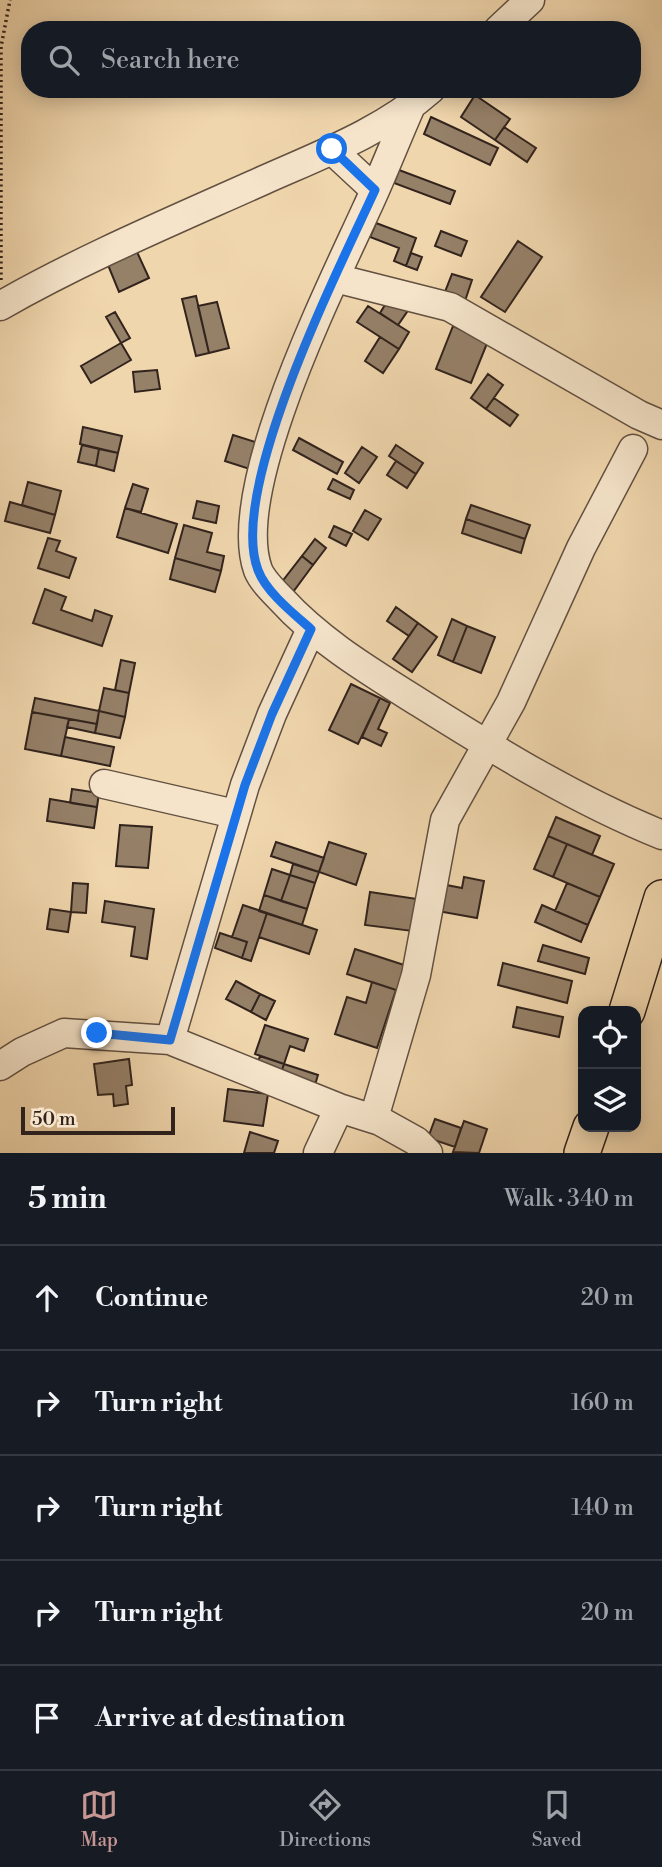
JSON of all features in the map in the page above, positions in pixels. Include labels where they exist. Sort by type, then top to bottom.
[{"type":"main road","points":[[628,1006],[662,898]]},
{"type":"main road","points":[[582,1153],[589,1132]]},
{"type":"street","points":[[508,21],[530,0]]},
{"type":"street","points":[[0,305],[179,218],[332,149],[421,98]]},
{"type":"street","points":[[421,98],[335,278],[274,429],[254,515],[252,541],[258,572],[297,617],[358,664],[485,744],[587,802],[662,835]]},
{"type":"street","points":[[332,149],[375,190]]},
{"type":"street","points":[[335,278],[450,307],[639,415],[662,425]]},
{"type":"street","points":[[373,1118],[416,975],[445,820],[485,744],[511,702],[581,548],[633,449]]},
{"type":"street","points":[[170,1040],[235,814],[272,714],[311,629]]},
{"type":"street","points":[[104,784],[235,814]]},
{"type":"street","points":[[0,1066],[22,1052],[64,1033],[170,1040],[339,1108],[373,1118],[416,1141],[428,1153]]},
{"type":"street","points":[[318,1153],[339,1108]]},
{"type":"path","points":[[0,305],[1,47],[10,0]]},
{"type":"building","points":[[473,98],[479,98],[510,119],[495,140],[461,117]]},
{"type":"building","points":[[431,117],[498,148],[490,165],[424,134]]},
{"type":"building","points":[[504,127],[536,148],[527,162],[495,140]]},
{"type":"building","points":[[399,170],[455,191],[450,204],[394,183]]},
{"type":"building","points":[[376,223],[416,238],[406,266],[394,261],[399,248],[370,237]]},
{"type":"building","points":[[441,231],[467,241],[461,256],[435,246]]},
{"type":"building","points":[[518,241],[542,257],[505,312],[481,297]]},
{"type":"building","points":[[137,252],[149,278],[119,292],[108,265]]},
{"type":"building","points":[[411,253],[422,257],[417,270],[406,266]]},
{"type":"building","points":[[452,274],[472,280],[464,304],[443,297]]},
{"type":"building","points":[[196,296],[209,353],[196,356],[182,299]]},
{"type":"building","points":[[390,297],[409,309],[398,325],[380,313]]},
{"type":"building","points":[[217,302],[229,348],[209,353],[198,306]]},
{"type":"building","points":[[368,306],[409,332],[399,349],[357,322]]},
{"type":"building","points":[[115,312],[130,338],[121,343],[106,317]]},
{"type":"building","points":[[453,326],[488,341],[471,383],[436,369]]},
{"type":"building","points":[[380,337],[399,349],[383,373],[365,361]]},
{"type":"building","points":[[121,343],[131,360],[91,383],[81,366]]},
{"type":"building","points":[[157,370],[160,389],[135,392],[133,372]]},
{"type":"building","points":[[488,374],[503,385],[486,409],[471,398]]},
{"type":"building","points":[[494,398],[518,415],[510,426],[486,409]]},
{"type":"building","points":[[83,427],[122,436],[118,453],[80,444]]},
{"type":"building","points":[[233,435],[265,445],[256,471],[225,461]]},
{"type":"building","points":[[299,438],[343,462],[337,474],[293,450]]},
{"type":"building","points":[[82,445],[99,449],[96,466],[78,462]]},
{"type":"building","points":[[396,445],[423,463],[416,474],[389,456]]},
{"type":"building","points":[[362,447],[377,457],[359,483],[345,473]]},
{"type":"building","points":[[99,449],[118,453],[114,471],[96,466]]},
{"type":"building","points":[[396,461],[416,474],[407,488],[387,475]]},
{"type":"building","points":[[333,479],[354,490],[350,499],[328,489]]},
{"type":"building","points":[[28,482],[61,491],[55,515],[22,505]]},
{"type":"building","points":[[133,484],[148,489],[141,512],[125,508]]},
{"type":"building","points":[[197,501],[219,506],[216,523],[193,518]]},
{"type":"building","points":[[10,502],[55,515],[50,533],[5,521]]},
{"type":"building","points":[[471,505],[530,525],[525,539],[466,519]]},
{"type":"building","points":[[125,508],[177,524],[168,553],[117,537]]},
{"type":"building","points":[[365,510],[381,519],[368,540],[353,531]]},
{"type":"building","points":[[466,519],[525,539],[521,553],[462,533]]},
{"type":"building","points":[[184,525],[212,533],[207,552],[224,556],[221,571],[175,558]]},
{"type":"building","points":[[334,526],[352,534],[346,546],[329,537]]},
{"type":"building","points":[[48,538],[60,541],[56,551],[76,558],[69,578],[38,568]]},
{"type":"building","points":[[315,539],[326,548],[313,565],[302,556]]},
{"type":"building","points":[[302,556],[313,565],[293,592],[281,583]]},
{"type":"building","points":[[175,558],[221,571],[215,592],[170,579]]},
{"type":"building","points":[[45,589],[66,597],[61,610],[92,621],[95,610],[112,616],[102,646],[33,623]]},
{"type":"building","points":[[396,607],[418,623],[409,636],[387,621]]},
{"type":"building","points":[[452,619],[467,626],[453,662],[438,655]]},
{"type":"building","points":[[418,623],[437,637],[412,672],[393,659]]},
{"type":"building","points":[[467,626],[495,637],[481,673],[453,662]]},
{"type":"building","points":[[121,660],[135,663],[129,693],[115,690]]},
{"type":"building","points":[[351,684],[380,698],[358,744],[329,730]]},
{"type":"building","points":[[104,688],[129,693],[125,717],[99,711]]},
{"type":"building","points":[[35,698],[99,711],[97,724],[32,712]]},
{"type":"building","points":[[380,698],[390,703],[378,729],[387,733],[381,746],[362,737]]},
{"type":"building","points":[[99,711],[125,717],[120,738],[95,733]]},
{"type":"building","points":[[32,712],[69,719],[61,756],[25,749]]},
{"type":"building","points":[[69,719],[97,724],[95,733],[67,727]]},
{"type":"building","points":[[65,737],[114,747],[110,766],[61,756]]},
{"type":"building","points":[[72,789],[99,793],[97,807],[70,803]]},
{"type":"building","points":[[50,799],[97,807],[94,828],[47,821]]},
{"type":"building","points":[[556,817],[600,836],[592,855],[548,836]]},
{"type":"building","points":[[120,825],[152,827],[148,868],[116,866]]},
{"type":"building","points":[[548,836],[567,844],[553,877],[534,869]]},
{"type":"building","points":[[276,842],[324,858],[319,872],[271,856]]},
{"type":"building","points":[[329,842],[366,854],[356,885],[319,872]]},
{"type":"building","points":[[567,844],[614,864],[600,897],[553,877]]},
{"type":"building","points":[[293,864],[319,872],[315,883],[290,875]]},
{"type":"building","points":[[272,869],[290,875],[281,901],[264,895]]},
{"type":"building","points":[[290,875],[315,883],[307,909],[281,901]]},
{"type":"building","points":[[464,877],[484,881],[477,918],[432,910],[436,883],[462,888]]},
{"type":"building","points":[[73,883],[88,884],[86,913],[71,912]]},
{"type":"building","points":[[567,883],[600,897],[588,925],[555,911]]},
{"type":"building","points":[[370,892],[424,900],[420,932],[365,925]]},
{"type":"building","points":[[264,895],[307,909],[302,925],[259,911]]},
{"type":"building","points":[[105,901],[154,909],[147,959],[131,956],[135,927],[102,922]]},
{"type":"building","points":[[243,905],[267,913],[251,961],[242,958],[247,942],[232,937]]},
{"type":"building","points":[[542,905],[588,925],[581,942],[535,922]]},
{"type":"building","points":[[50,909],[71,912],[68,932],[47,929]]},
{"type":"building","points":[[267,913],[317,930],[309,954],[259,937]]},
{"type":"building","points":[[220,933],[247,942],[242,958],[215,948]]},
{"type":"building","points":[[543,945],[589,958],[585,974],[538,961]]},
{"type":"building","points":[[355,949],[407,966],[399,991],[347,974]]},
{"type":"building","points":[[503,963],[572,981],[567,1003],[498,985]]},
{"type":"building","points":[[236,981],[260,994],[251,1012],[226,999]]},
{"type":"building","points":[[372,982],[396,990],[377,1048],[335,1034],[347,997],[366,1003]]},
{"type":"building","points":[[260,994],[275,1001],[266,1020],[251,1012]]},
{"type":"building","points":[[517,1007],[563,1017],[559,1037],[513,1027]]},
{"type":"building","points":[[265,1025],[308,1039],[304,1051],[290,1046],[284,1064],[255,1054]]},
{"type":"building","points":[[260,1056],[284,1064],[280,1076],[256,1068]]},
{"type":"building","points":[[129,1059],[132,1085],[126,1086],[128,1104],[114,1106],[113,1094],[98,1095],[94,1064]]},
{"type":"building","points":[[284,1064],[318,1075],[314,1088],[280,1076]]},
{"type":"building","points":[[228,1089],[268,1094],[263,1126],[224,1121]]},
{"type":"building","points":[[435,1119],[461,1128],[455,1147],[428,1138]]},
{"type":"building","points":[[464,1121],[487,1129],[479,1153],[453,1152]]},
{"type":"building","points":[[250,1132],[278,1141],[274,1153],[244,1153]]},
{"type":"route","points":[[97,1033],[170,1040],[235,814],[272,714],[311,629],[258,572],[252,541],[254,515],[274,429],[314,325],[375,190],[332,149]]}]
